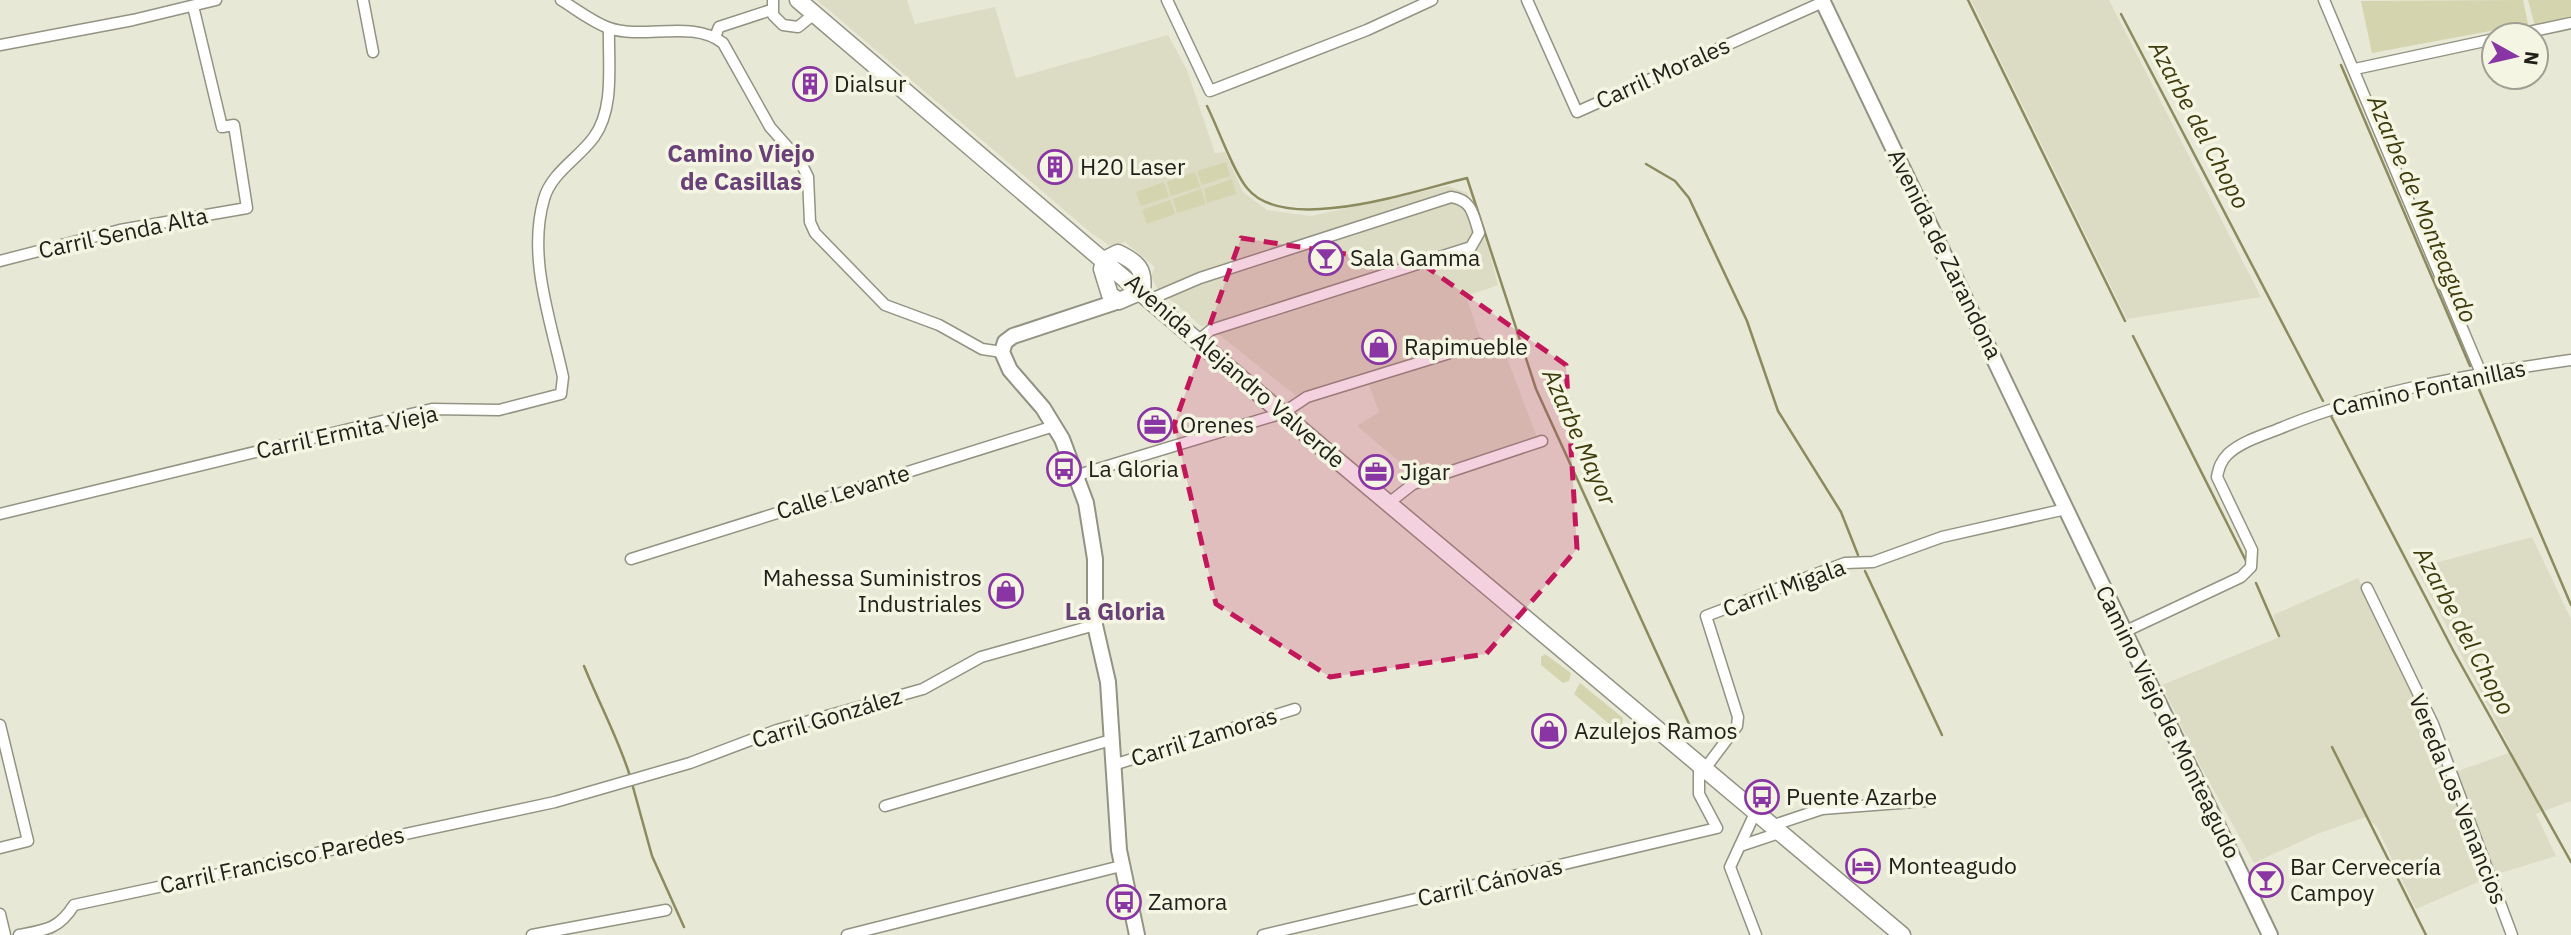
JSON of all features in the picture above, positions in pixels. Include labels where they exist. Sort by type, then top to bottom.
[{"type":"main road","name":"Avenida Alejandro Valverde","points":[[798,0],[1755,813]]},
{"type":"main road","points":[[1104,260],[1105,286],[1110,295],[1119,301],[1147,295]]},
{"type":"main road","points":[[1755,813],[1902,935]]},
{"type":"street","points":[[0,45],[216,0]]},
{"type":"street","points":[[363,0],[373,52]]},
{"type":"street","points":[[561,0],[609,28],[715,37],[723,43],[770,127],[800,161],[808,177],[810,222],[815,233],[884,305],[939,325],[982,349],[1002,352]]},
{"type":"street","points":[[1167,0],[1210,91],[1367,30],[1432,0]]},
{"type":"street","name":"Carril Morales","points":[[1527,0],[1577,112],[1823,1]]},
{"type":"street","points":[[2324,0],[2481,373]]},
{"type":"street","name":"Avenida de Zarandona","points":[[1823,1],[2066,509]]},
{"type":"street","points":[[715,37],[719,27],[772,5],[779,23],[793,27],[802,25],[814,14]]},
{"type":"street","name":"Carril Senda Alta","points":[[0,261],[120,230],[247,208],[234,125],[222,127],[193,6]]},
{"type":"street","points":[[2550,27],[2571,23]]},
{"type":"street","name":"Carril Ermita Vieja","points":[[0,514],[432,409],[499,410],[561,394],[563,377],[537,258],[544,198],[555,178],[594,136],[606,111],[609,28]]},
{"type":"street","points":[[2355,69],[2480,42]]},
{"type":"street","points":[[1147,295],[1451,197],[1463,199],[1472,209],[1479,233],[1471,247],[1211,330],[1199,340]]},
{"type":"street","points":[[1098,308],[1105,286]]},
{"type":"street","points":[[1119,301],[1013,336],[1005,342],[1002,352],[1010,370],[1054,426],[1078,475],[1093,533],[1095,625],[1108,682],[1121,866],[1137,935]]},
{"type":"street","points":[[1078,475],[1283,413],[1307,397],[1479,344]]},
{"type":"street","name":"Camino Fontanillas","points":[[2124,632],[2241,577],[2251,567],[2252,550],[2217,477],[2219,465],[2230,453],[2251,440],[2350,402],[2481,373],[2571,360]]},
{"type":"street","name":"Calle Levante","points":[[631,559],[1054,426]]},
{"type":"street","points":[[1390,502],[1412,484],[1542,441]]},
{"type":"street","name":"Camino Viejo de Monteagudo","points":[[2066,509],[2270,935]]},
{"type":"street","name":"Carril Migala","points":[[1702,767],[1737,726],[1738,717],[1706,616],[1845,563],[1873,562],[1942,537],[2066,509]]},
{"type":"street","name":"Vereda Los Venancios","points":[[2367,588],[2433,724],[2512,935]]},
{"type":"street","name":"Carril González","points":[[555,802],[690,763],[777,730],[923,689],[981,657],[1095,625]]},
{"type":"street","name":"Carril Zamoras","points":[[1113,765],[1295,709]]},
{"type":"street","points":[[0,725],[28,841],[0,848]]},
{"type":"street","points":[[885,806],[1111,740]]},
{"type":"street","name":"Carril Cánovas","points":[[1263,935],[1717,828],[1699,794],[1702,767]]},
{"type":"street","points":[[1736,848],[1822,809],[1926,801]]},
{"type":"street","name":"Carril Francisco Paredes","points":[[19,935],[48,929],[65,920],[74,905],[555,802]]},
{"type":"street","points":[[1755,813],[1745,838],[1736,848],[1730,867],[1756,935]]},
{"type":"street","points":[[847,935],[1121,866]]},
{"type":"street","points":[[532,935],[666,910]]},
{"type":"street","points":[[0,914],[5,935]]},
{"type":"highlighted area","points":[[1241,238],[1425,266],[1566,365],[1577,549],[1486,654],[1330,677],[1216,604],[1174,425]]},
{"type":"shaded area","points":[[817,0],[907,0],[915,24],[995,7],[1016,78],[1168,35],[1187,70],[1215,153],[1225,152],[1243,192],[1267,210],[1311,216],[1448,186],[1467,193],[1488,247],[1498,285],[1466,296],[1486,355],[1504,350],[1537,437],[1416,476],[1357,426],[1379,412],[1365,375],[1296,396],[1208,326],[1201,326],[1157,288],[1151,276],[1155,267],[1125,242],[1110,246],[1090,232]]},
{"type":"shaded area","points":[[1971,0],[2109,0],[2261,297],[2127,319]]},
{"type":"shaded area","points":[[2523,0],[2527,21],[2480,21],[2480,33],[2372,53],[2361,1]]},
{"type":"shaded area","points":[[2528,0],[2571,0],[2571,21],[2550,26],[2550,21],[2534,21]]},
{"type":"shaded area","points":[[1226,162],[1230,176],[1202,185],[1197,171]]},
{"type":"shaded area","points":[[1195,172],[1200,187],[1171,196],[1167,182]]},
{"type":"shaded area","points":[[1232,179],[1236,194],[1207,203],[1204,189]]},
{"type":"shaded area","points":[[1164,182],[1169,197],[1141,206],[1136,192]]},
{"type":"shaded area","points":[[1201,189],[1206,204],[1177,213],[1173,199]]},
{"type":"shaded area","points":[[1170,200],[1175,214],[1147,224],[1142,210]]},
{"type":"shaded area","points":[[2532,537],[2571,619],[2571,801],[2536,814],[2556,856],[2494,875],[2416,909],[2377,827],[2366,817],[2317,834],[2254,863],[2201,767],[2162,685],[2280,637],[2273,615],[2358,578],[2436,738],[2449,774],[2512,752],[2416,568]]},
{"type":"shaded area","points":[[1545,654],[1571,673],[1569,681],[1563,683],[1541,665],[1541,657]]},
{"type":"shaded area","points":[[1580,683],[1623,718],[1622,727],[1614,728],[1574,694]]},
{"type":"waterway","points":[[1968,0],[2125,321]]},
{"type":"waterway","name":"Azarbe del Chopo","points":[[2121,14],[2323,401]]},
{"type":"waterway","name":"Azarbe de Monteagudo","points":[[2341,65],[2470,366]]},
{"type":"waterway","name":"Azarbe Mayor","points":[[1207,106],[1242,180],[1247,188],[1265,202],[1290,208],[1352,206],[1467,178],[1536,389],[1690,726]]},
{"type":"waterway","points":[[1646,164],[1675,181],[1689,198],[1747,321],[1778,411],[1841,512],[1858,555]]},
{"type":"waterway","points":[[2133,336],[2246,561]]},
{"type":"waterway","name":"Azarbe de Monteagudo","points":[[2478,387],[2571,605]]},
{"type":"waterway","name":"Azarbe del Chopo","points":[[2330,414],[2454,652],[2571,862]]},
{"type":"waterway","points":[[1865,571],[1942,735]]},
{"type":"waterway","points":[[2256,583],[2279,636]]},
{"type":"waterway","points":[[584,666],[630,776]]},
{"type":"waterway","points":[[2332,747],[2426,935]]},
{"type":"waterway","points":[[633,787],[652,856],[684,927]]},
{"type":"place","name":"Dialsur","points":[[810,84]]},
{"type":"place","name":"H20 Laser","points":[[1055,167]]},
{"type":"place","name":"Sala Gamma","points":[[1326,258]]},
{"type":"place","name":"Rapimueble","points":[[1379,347]]},
{"type":"place","name":"Orenes","points":[[1155,425]]},
{"type":"place","name":"La Gloria","points":[[1064,469]]},
{"type":"place","name":"Jigar","points":[[1376,472]]},
{"type":"place","name":"Mahessa Suministros Industriales","points":[[1006,591]]},
{"type":"place","name":"Azulejos Ramos","points":[[1549,731]]},
{"type":"place","name":"Puente Azarbe","points":[[1762,797]]},
{"type":"place","name":"Monteagudo","points":[[1863,866]]},
{"type":"place","name":"Bar Cervecería Campoy","points":[[2266,880]]},
{"type":"place","name":"Zamora","points":[[1124,902]]},
{"type":"district","name":"Camino Viejo de Casillas","points":[[741,168]]},
{"type":"district","name":"La Gloria","points":[[1115,612]]}]
